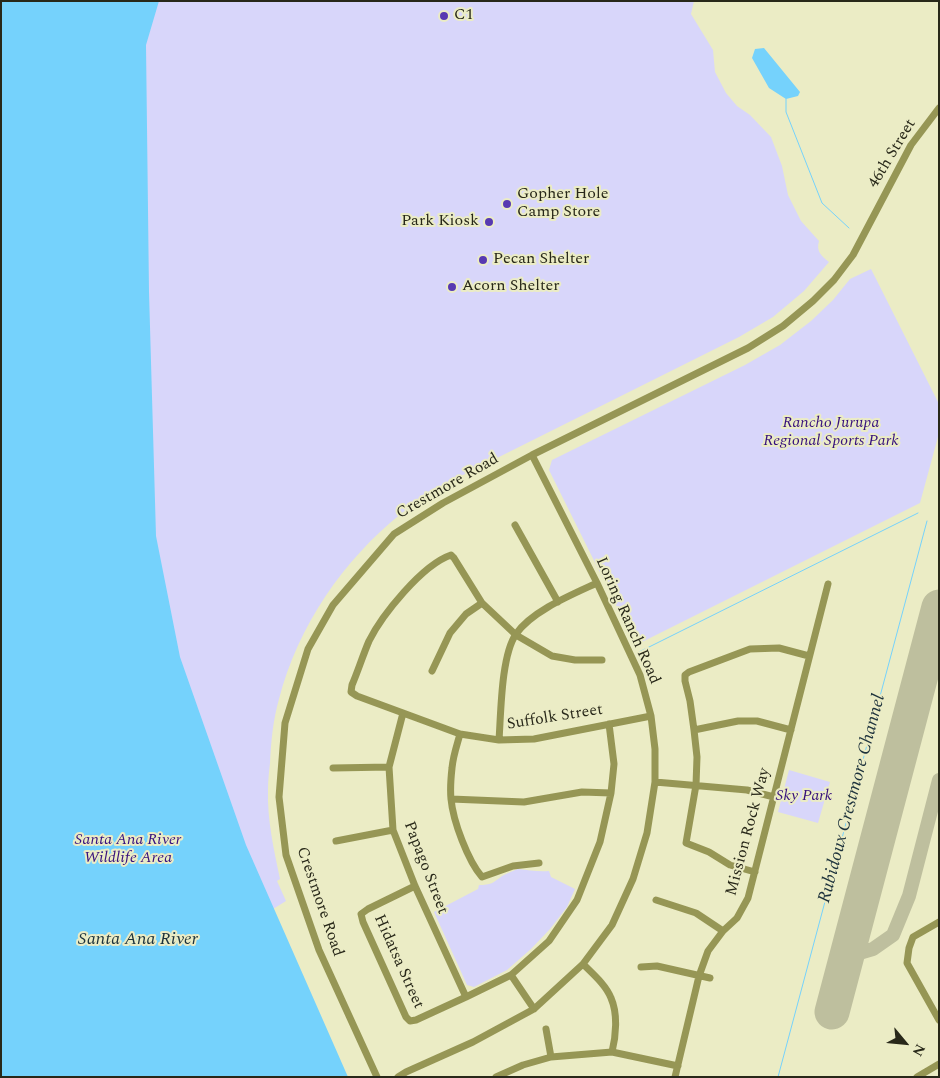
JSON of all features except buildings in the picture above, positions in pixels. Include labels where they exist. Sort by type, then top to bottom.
[{"type":"street","name":"46th Street","points":[[874,216],[910,146],[939,108]]},
{"type":"street","name":"Crestmore Road","points":[[377,1077],[319,950],[286,854],[279,797],[285,723],[308,649],[333,605],[394,534],[443,503],[532,455],[748,348],[783,326],[813,301],[834,280],[853,255],[874,216]]},
{"type":"street","name":"Loring Ranch Road","points":[[398,1077],[473,1042],[534,1008],[583,964],[612,925],[633,879],[647,833],[655,782],[655,749],[651,716],[640,675],[597,583],[532,455]]},
{"type":"street","points":[[515,525],[558,602]]},
{"type":"street","name":"Suffolk Street","points":[[482,604],[451,555],[428,568],[394,603],[370,641],[352,685],[351,692],[403,714],[460,734],[499,740],[534,739],[651,716]]},
{"type":"street","points":[[499,740],[505,668],[509,651],[516,635],[534,616],[597,583]]},
{"type":"street","name":"Mission Rock Way","points":[[675,1077],[699,976],[708,951],[723,931],[737,918],[748,898],[828,584]]},
{"type":"street","points":[[432,671],[450,633],[466,614],[482,604],[516,635],[552,656],[575,660],[602,660]]},
{"type":"street","points":[[755,872],[730,865],[709,852],[686,843],[696,785],[697,757],[685,675],[750,649],[779,648],[810,656]]},
{"type":"street","name":"Papago Street","points":[[403,714],[389,767],[393,830],[415,886],[466,997]]},
{"type":"street","points":[[694,730],[738,721],[757,721],[791,730]]},
{"type":"street","points":[[466,997],[511,975],[549,940],[577,900],[600,842],[611,793],[614,764],[609,724]]},
{"type":"street","points":[[460,734],[452,766],[451,799],[457,826],[465,849],[478,873],[482,878],[513,866],[539,863]]},
{"type":"street","points":[[333,768],[389,767]]},
{"type":"street","points":[[655,782],[747,790],[774,797]]},
{"type":"street","points":[[451,799],[524,802],[582,792],[611,793]]},
{"type":"street","points":[[336,841],[393,830]]},
{"type":"street","name":"Hidatsa Street","points":[[415,886],[361,914],[406,1017],[410,1021],[416,1020],[466,997]]},
{"type":"street","points":[[656,900],[696,913],[723,931]]},
{"type":"street","points":[[939,922],[912,937],[907,963],[939,1020]]},
{"type":"street","points":[[583,964],[603,984],[611,998],[615,1016],[616,1035],[612,1052]]},
{"type":"street","points":[[641,967],[657,966],[710,978]]},
{"type":"street","points":[[511,975],[534,1008]]},
{"type":"street","points":[[546,1029],[551,1057]]},
{"type":"street","points":[[496,1077],[523,1065],[551,1057],[612,1052],[678,1066]]},
{"type":"street","points":[[917,1077],[939,1064]]},
{"type":"green space","name":"Santa Ana River Wildlife Area","points":[[1,1],[694,1],[691,14],[713,50],[715,72],[726,93],[737,106],[750,115],[771,137],[782,166],[788,195],[801,221],[819,241],[818,248],[820,253],[829,262],[804,291],[773,317],[739,337],[453,480],[408,508],[381,531],[342,573],[311,620],[287,672],[279,699],[272,739],[268,801],[271,835],[280,879],[277,881],[286,901],[64,1038]]},
{"type":"green space","name":"Rancho Jurupa Regional Sports Park","points":[[871,269],[939,404],[939,433],[920,503],[638,644],[629,626],[627,627],[549,470],[552,460],[745,365],[780,345],[811,321],[833,300],[850,279]]},
{"type":"green space","name":"Sky Park","points":[[789,770],[830,782],[818,823],[778,812]]},
{"type":"green space","points":[[518,869],[549,871],[551,877],[575,889],[567,907],[531,949],[507,970],[474,987],[467,985],[434,912],[478,889],[479,885],[492,883]]},
{"type":"water","name":"Santa Ana River","points":[[1,1],[159,1],[146,45],[149,292],[156,536],[180,657],[246,845],[348,1077],[1,1077]]},
{"type":"water","points":[[764,48],[800,92],[798,96],[786,99],[769,88],[752,58],[755,49]]},
{"type":"waterway","name":"Rubidoux Crestmore Channel","points":[[786,99],[786,112],[822,203],[849,228]]},
{"type":"waterway","name":"Rubidoux Crestmore Channel","points":[[639,652],[918,513]]},
{"type":"waterway","name":"Rubidoux Crestmore Channel","points":[[778,1077],[927,521]]},
{"type":"taxiway","points":[[849,949],[856,954],[873,949],[893,935],[909,896],[939,780]]},
{"type":"runway","points":[[832,1012],[939,607]]},
{"type":"place","name":"C1","points":[[444,16]]},
{"type":"place","name":"Gopher Hole Camp Store","points":[[507,204]]},
{"type":"place","name":"Park Kiosk","points":[[489,222]]},
{"type":"place","name":"Pecan Shelter","points":[[483,260]]},
{"type":"place","name":"Acorn Shelter","points":[[452,287]]}]
